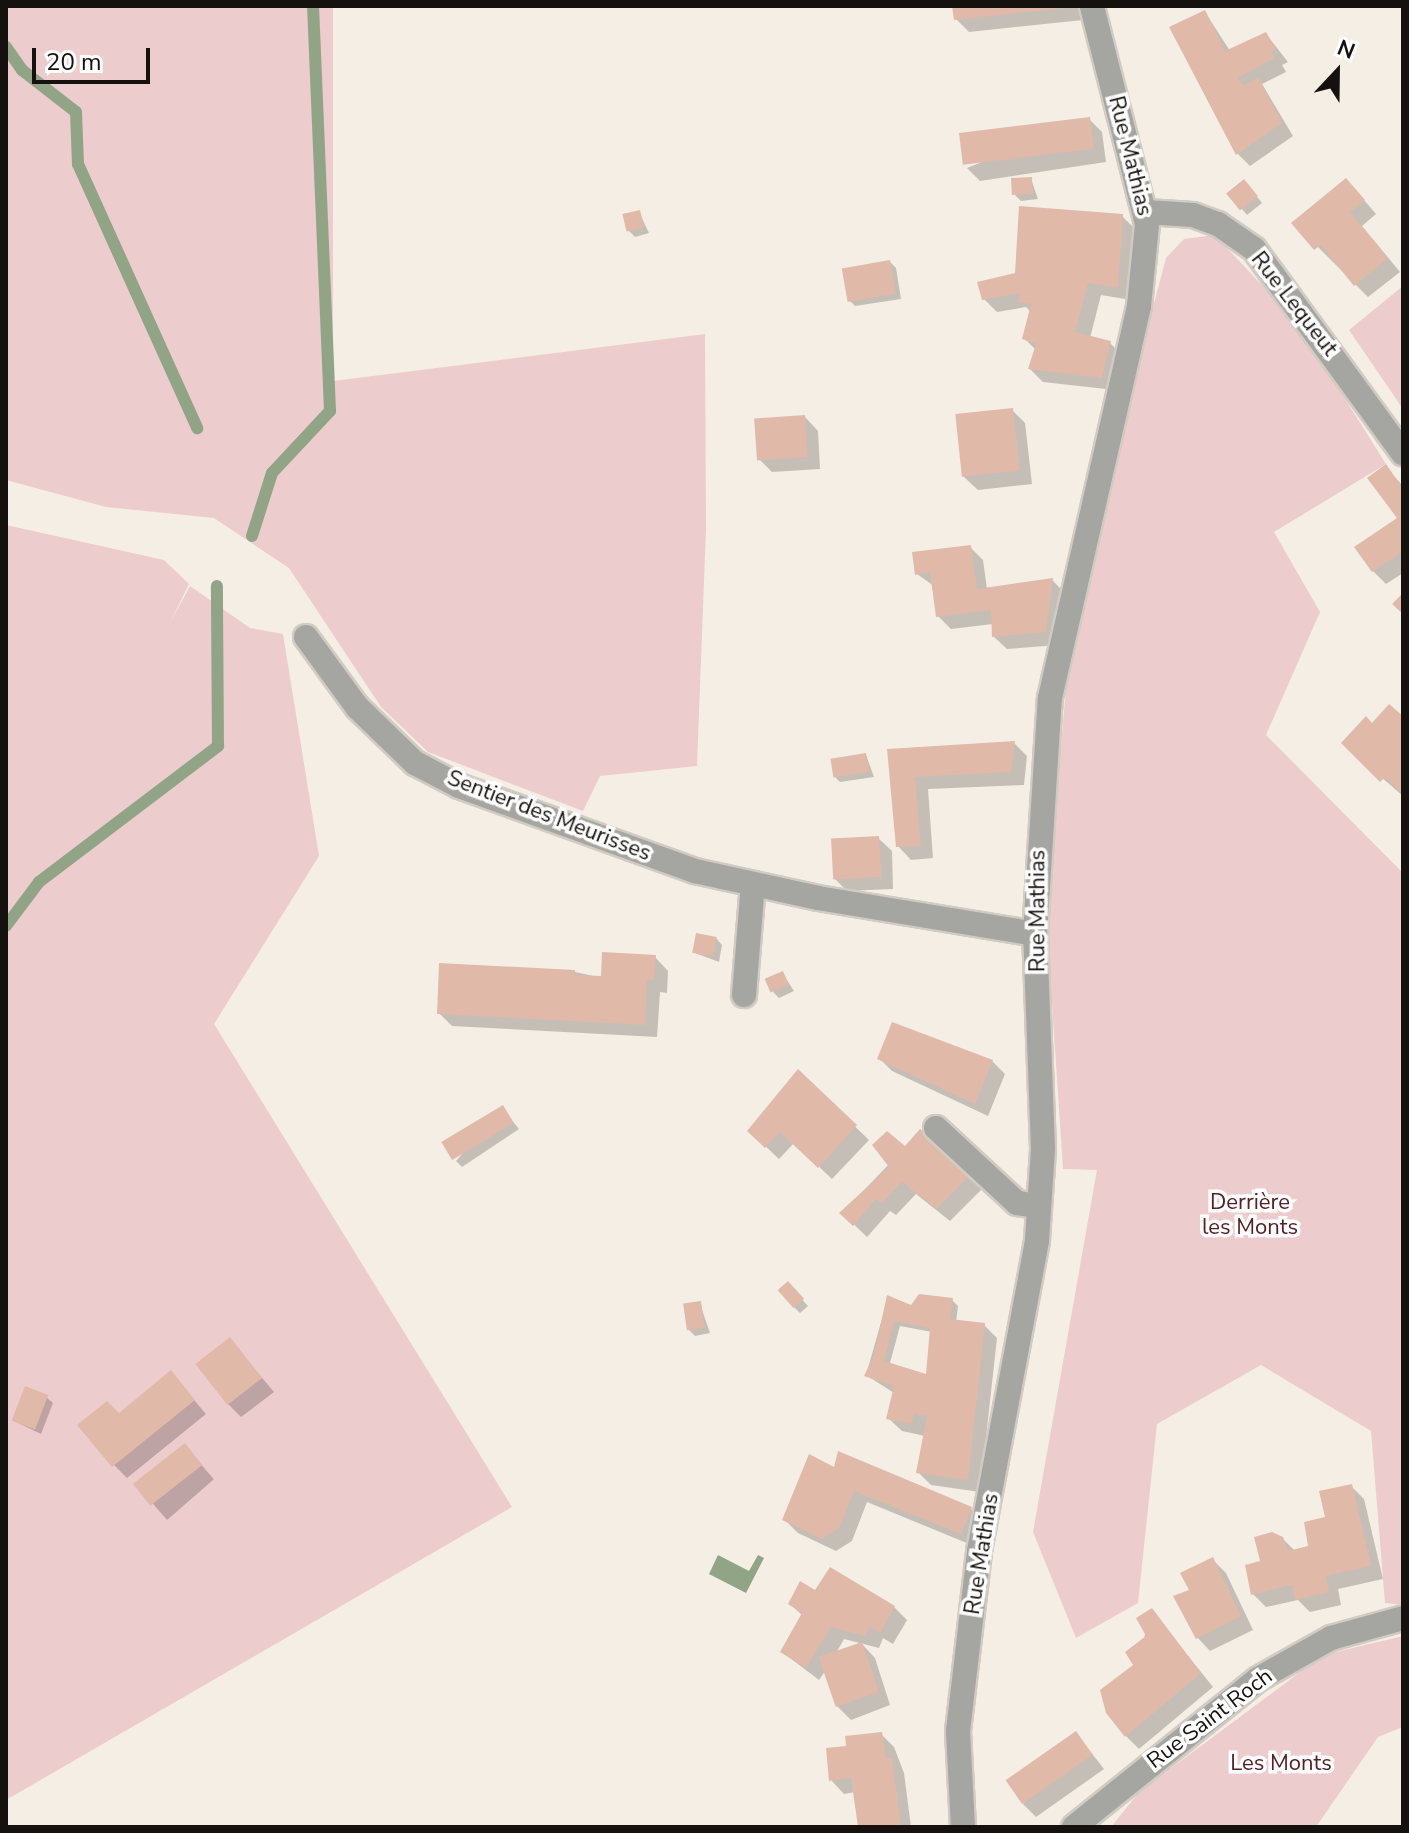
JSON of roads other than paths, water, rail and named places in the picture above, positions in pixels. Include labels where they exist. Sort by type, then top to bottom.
[{"type":"street","name":"Rue Mathias","points":[[963,1827],[958,1731],[979,1551],[1039,1206],[1043,1149],[1035,934],[1050,698],[1139,306],[1146,212],[1092,6]]},
{"type":"street","name":"Rue Lequeut","points":[[1146,212],[1193,215],[1218,224],[1254,249],[1403,453]]},
{"type":"street","name":"Sentier des Meurisses","points":[[306,637],[357,707],[415,763],[459,786],[695,871],[1035,934]]},
{"type":"street","points":[[744,995],[753,884]]},
{"type":"street","points":[[936,1128],[1017,1203],[1039,1206]]},
{"type":"street","name":"Rue Saint Roch","points":[[1074,1827],[1258,1679],[1331,1638],[1403,1618]]},
{"type":"waterway","points":[[252,536],[272,473],[330,411],[313,6]]},
{"type":"waterway","points":[[6,47],[22,70],[76,112],[78,164],[197,428]]},
{"type":"waterway","points":[[6,926],[39,882],[218,746],[217,586]]},
{"type":"park label","name":"Derrière les Monts","points":[[1250,1214]]},
{"type":"park label","name":"Les Monts","points":[[1281,1764]]}]
